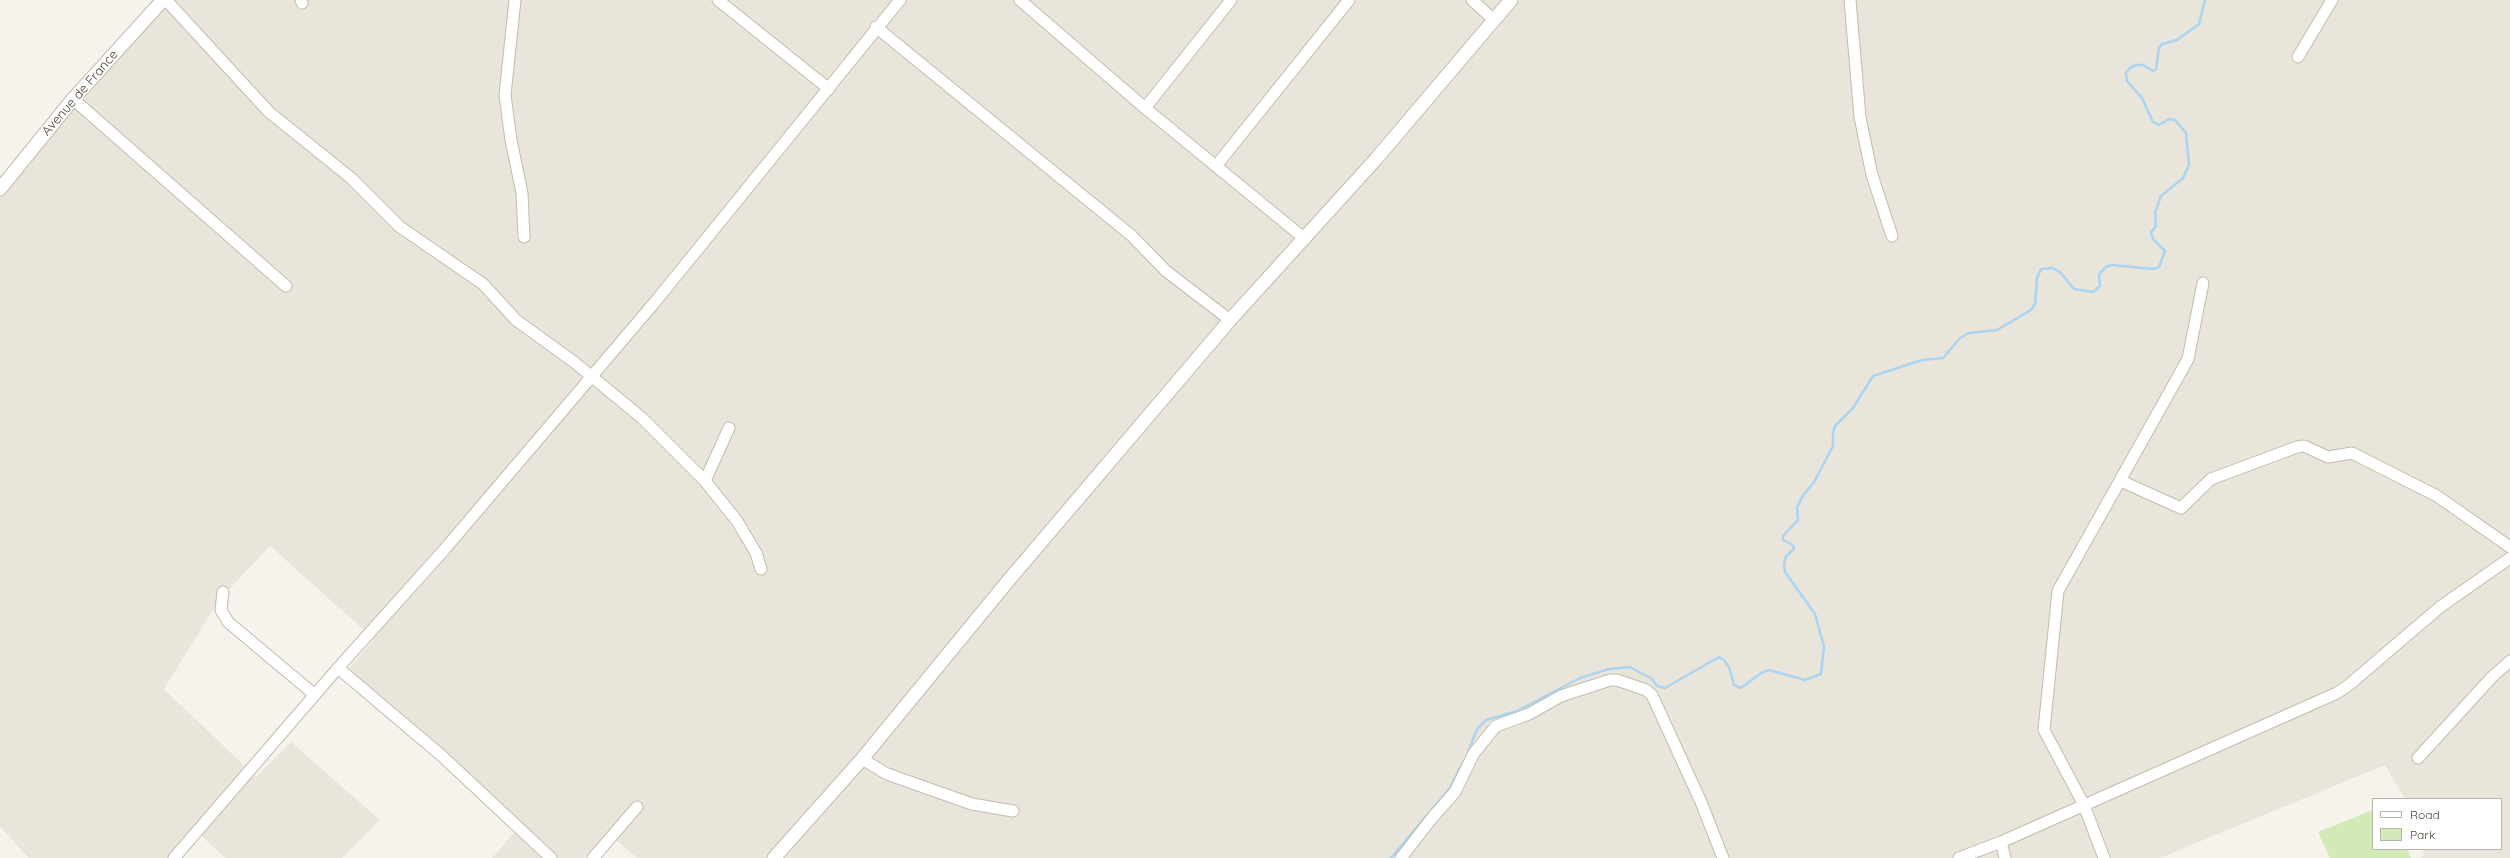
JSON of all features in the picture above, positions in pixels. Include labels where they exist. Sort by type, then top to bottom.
[{"type":"street","name":"Avenue de France","points":[[0,189],[73,99],[164,0]]},
{"type":"street","points":[[164,0],[269,112],[351,178],[400,227],[483,284],[516,320],[574,362],[591,378],[642,418],[705,481],[737,521],[756,553],[761,569]]},
{"type":"street","points":[[515,0],[505,95],[511,140],[522,193],[524,237]]},
{"type":"street","points":[[718,0],[828,89]]},
{"type":"street","points":[[174,858],[338,668],[444,550],[591,378],[828,89],[876,27],[900,0]]},
{"type":"street","points":[[1020,0],[1146,108],[1305,239]]},
{"type":"street","points":[[1146,108],[1231,0]]},
{"type":"street","points":[[1216,166],[1349,0]]},
{"type":"street","points":[[1472,0],[1494,20]]},
{"type":"street","points":[[774,858],[862,759],[1013,574],[1230,320],[1305,239],[1512,0]]},
{"type":"street","points":[[1850,0],[1860,117],[1872,175],[1892,236]]},
{"type":"street","points":[[2298,57],[2332,0]]},
{"type":"street","points":[[876,27],[1132,236],[1166,271],[1230,320]]},
{"type":"street","points":[[73,99],[286,286]]},
{"type":"street","points":[[2104,858],[2084,805],[2044,730],[2052,646],[2060,588],[2190,355],[2203,283]]},
{"type":"street","points":[[705,481],[729,428]]},
{"type":"street","points":[[2121,481],[2181,508],[2211,479],[2297,446],[2304,446],[2328,457],[2352,453],[2437,496],[2510,547]]},
{"type":"street","points":[[1959,858],[2002,842],[2343,689],[2440,607],[2510,558]]},
{"type":"street","points":[[223,592],[221,610],[228,622],[315,695]]},
{"type":"street","points":[[2418,758],[2492,677],[2510,661]]},
{"type":"street","points":[[338,668],[442,756],[551,858]]},
{"type":"street","points":[[1401,858],[1432,818],[1456,792],[1474,753],[1496,726],[1529,714],[1561,696],[1610,680],[1617,680],[1646,690],[1652,695],[1703,806],[1723,858]]},
{"type":"street","points":[[862,759],[887,774],[964,801],[994,809],[1013,811]]},
{"type":"street","points":[[593,858],[637,807]]},
{"type":"street","points":[[2002,842],[2004,858]]},
{"type":"shaded area","points":[[152,0],[2510,0],[2510,858],[2421,858],[2424,855],[2422,850],[2502,850],[2502,798],[2404,798],[2385,765],[2160,858],[637,858],[607,832],[585,858],[492,858],[520,826],[348,670],[374,639],[270,546],[219,600],[164,689],[256,777],[291,742],[380,820],[342,858],[225,858],[192,827],[168,858],[29,858],[0,827],[0,179]]},
{"type":"green space","points":[[2372,810],[2372,850],[2407,850],[2411,858],[2330,858],[2318,832]]},
{"type":"waterway","points":[[1468,752],[1477,729],[1486,720],[1517,711],[1580,678],[1609,669],[1630,667],[1652,679],[1657,686],[1665,688],[1719,657],[1724,660],[1729,667],[1734,685],[1741,688],[1761,673],[1769,670],[1805,680],[1821,674],[1824,647],[1815,614],[1785,572],[1784,565],[1786,556],[1794,549],[1793,545],[1783,540],[1783,536],[1798,520],[1797,508],[1802,497],[1814,482],[1833,446],[1833,433],[1835,426],[1853,408],[1873,376],[1922,360],[1943,358],[1960,338],[1969,333],[1997,330],[2031,310],[2035,304],[2037,278],[2041,269],[2053,268],[2060,272],[2074,289],[2093,292],[2100,286],[2099,274],[2106,267],[2112,265],[2154,269],[2159,267],[2165,251],[2153,239],[2151,232],[2156,226],[2155,213],[2161,196],[2183,178],[2189,165],[2186,133],[2175,120],[2169,119],[2159,125],[2153,122],[2142,98],[2127,81],[2126,73],[2130,68],[2137,65],[2143,65],[2153,71],[2156,69],[2159,48],[2162,44],[2177,40],[2199,24],[2205,0]]},
{"type":"waterway","points":[[1391,858],[1450,788],[1463,762]]}]
